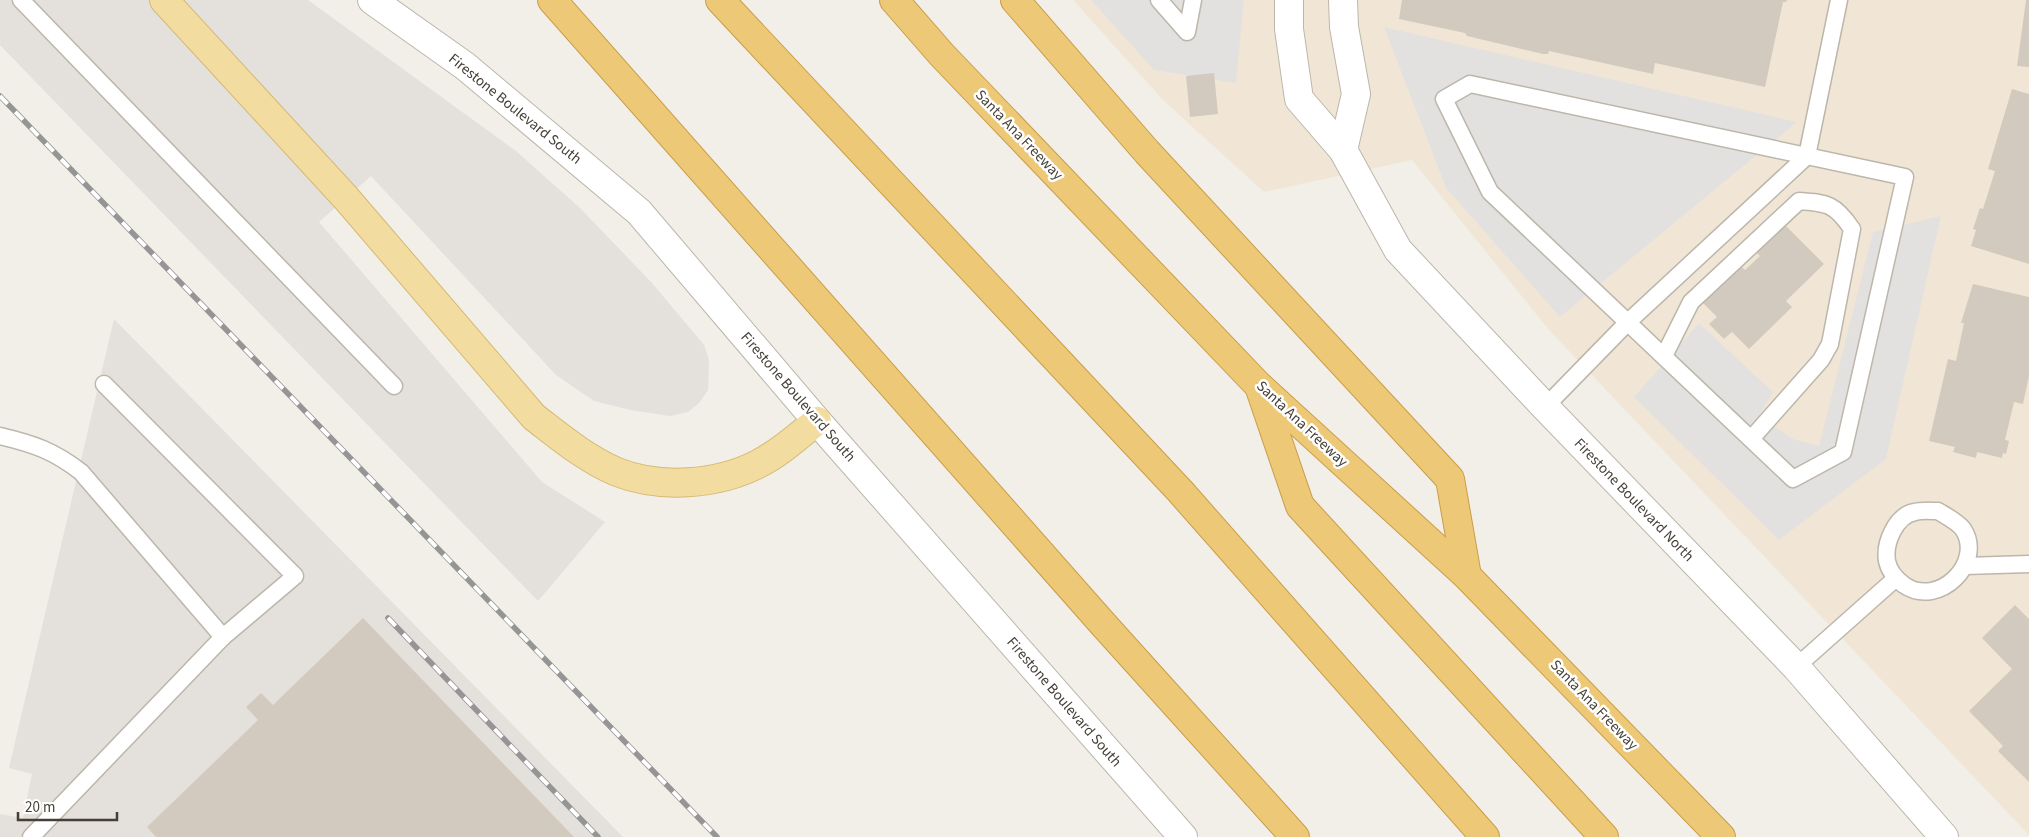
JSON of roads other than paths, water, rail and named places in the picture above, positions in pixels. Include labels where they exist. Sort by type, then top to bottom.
[{"type":"highway","points":[[552,0],[648,106],[1083,602],[1294,837]]},
{"type":"highway","points":[[720,0],[1180,491],[1485,837]]},
{"type":"highway","name":"Santa Ana Freeway","points":[[894,0],[942,55],[1258,385],[1467,576],[1721,837]]},
{"type":"highway","points":[[1015,0],[1147,152],[1450,478],[1467,576]]},
{"type":"highway","points":[[1258,385],[1300,506],[1604,837]]},
{"type":"main road","points":[[164,0],[346,198],[534,417],[570,446],[618,472],[672,484],[716,479],[758,464],[779,452],[817,421]]},
{"type":"street","name":"Firestone Boulevard South","points":[[372,0],[465,66],[639,212],[817,421],[1183,837]]},
{"type":"street","name":"Firestone Boulevard North","points":[[1289,0],[1289,29],[1299,99],[1344,150],[1398,250],[1545,407],[1796,666],[1944,837]]},
{"type":"street","points":[[1343,0],[1344,27],[1356,94],[1344,150]]},
{"type":"lane","points":[[21,0],[394,386]]},
{"type":"lane","points":[[1159,0],[1187,32],[1193,0]]},
{"type":"lane","points":[[1545,407],[1628,322],[1807,156],[1839,0]]},
{"type":"lane","points":[[1470,84],[1807,156],[1905,177],[1843,452],[1794,479],[1490,192],[1444,99],[1470,84]]},
{"type":"lane","points":[[1664,356],[1691,302],[1799,202],[1825,203],[1840,211],[1852,230],[1830,344],[1821,360],[1751,439]]},
{"type":"lane","points":[[30,837],[223,637],[295,576],[104,384]]},
{"type":"lane","points":[[0,436],[26,442],[60,455],[81,472],[223,637]]},
{"type":"lane","points":[[1938,511],[1963,529],[1969,545],[1965,566],[1953,581],[1936,592],[1913,592],[1895,579],[1887,562],[1886,547],[1895,525],[1914,512],[1938,511]]},
{"type":"lane","points":[[1965,566],[2029,564]]},
{"type":"lane","points":[[1796,666],[1895,579]]},
{"type":"railway","points":[[0,96],[717,837]]},
{"type":"railway","points":[[388,618],[598,837]]}]
